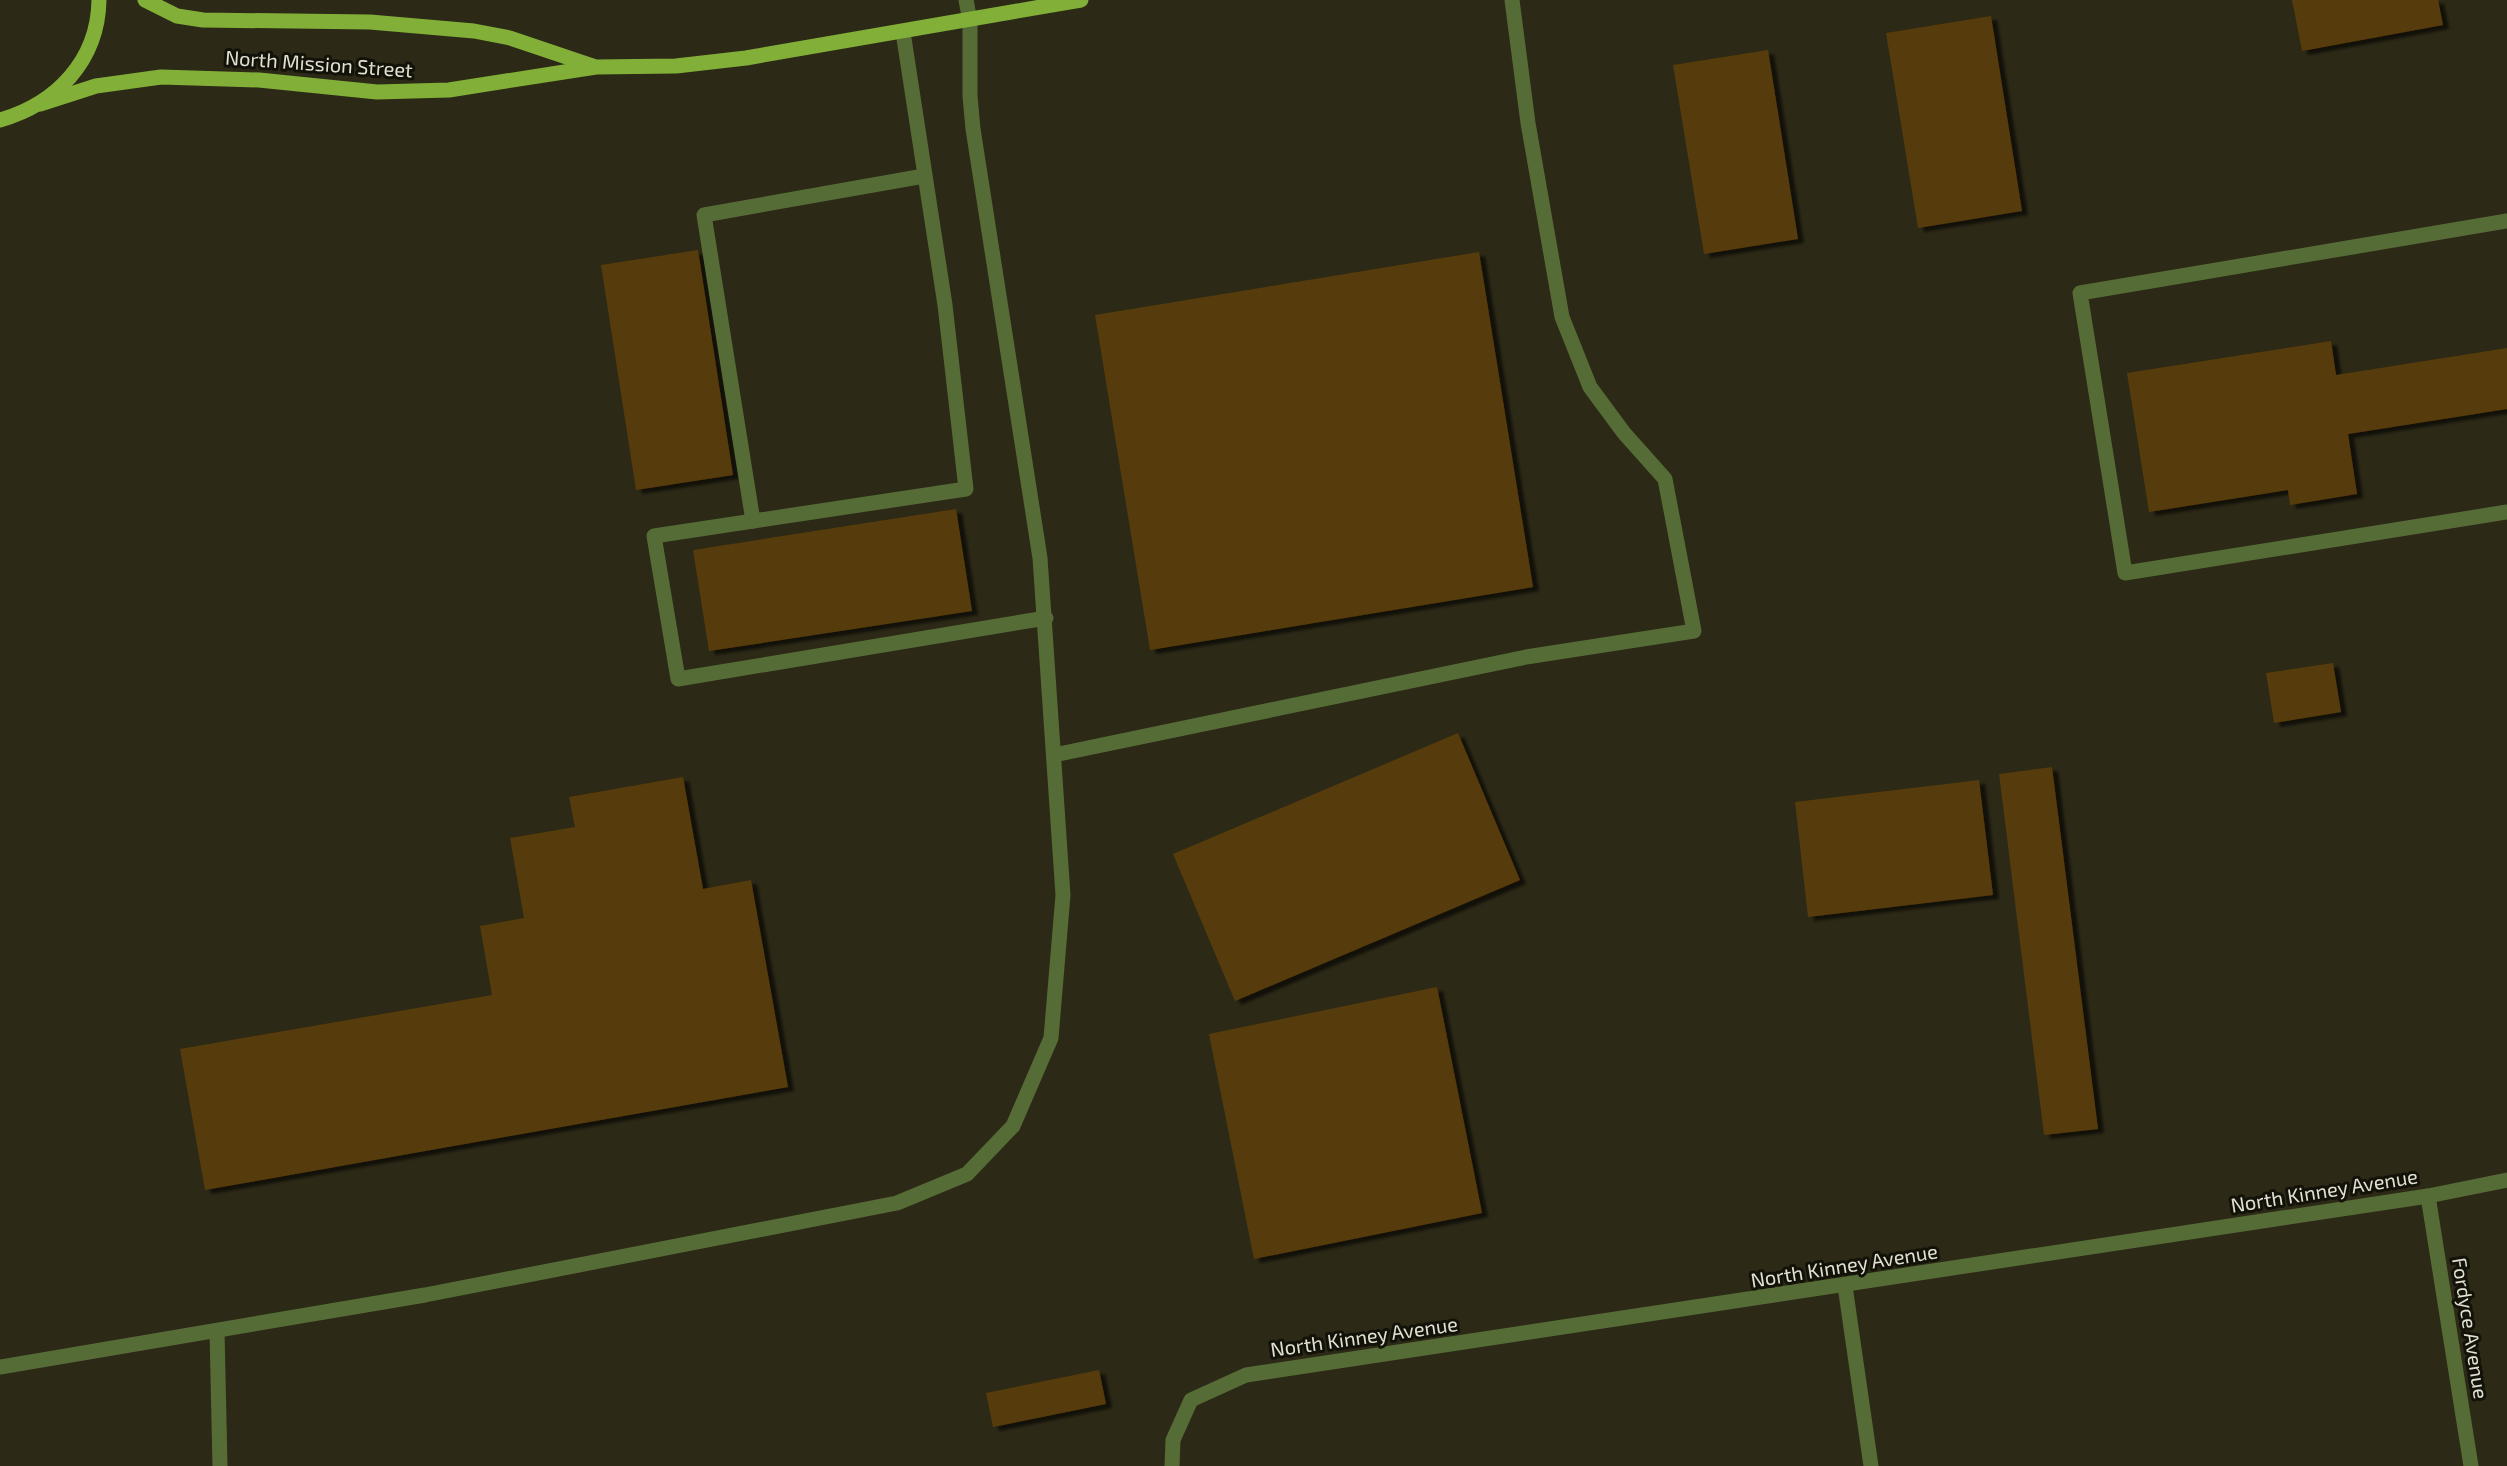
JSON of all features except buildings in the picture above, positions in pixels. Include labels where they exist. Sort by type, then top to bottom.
[{"type":"main road","name":"North Mission Street","points":[[40,104],[58,91],[87,54],[95,32],[99,0]]},
{"type":"main road","name":"North Mission Street","points":[[145,0],[177,16],[203,20],[370,22],[474,31],[510,38],[596,68]]},
{"type":"main road","name":"North Mission Street","points":[[0,120],[96,86],[161,77],[215,77],[377,92],[489,85],[596,68],[711,63],[970,21],[1082,0]]},
{"type":"street","points":[[0,1367],[436,1293],[897,1203],[968,1174],[1012,1126],[1051,1038],[1063,895],[1046,618],[1040,558],[973,129],[970,96],[970,21],[966,0]]},
{"type":"street","points":[[1054,755],[1526,657],[1694,631],[1665,479],[1624,433],[1590,387],[1562,316],[1528,123],[1512,0]]},
{"type":"street","points":[[903,32],[945,305],[966,489],[654,536],[678,679],[1046,618]]},
{"type":"street","points":[[753,521],[704,215],[924,176]]},
{"type":"street","points":[[2507,221],[2080,293],[2125,573],[2507,512]]},
{"type":"street","name":"North Kinney Avenue","points":[[1172,1466],[1173,1440],[1191,1400],[1246,1375],[2428,1196],[2507,1180]]},
{"type":"street","name":"Fordyce Avenue","points":[[2428,1196],[2471,1466]]},
{"type":"street","points":[[1845,1286],[1870,1466]]},
{"type":"street","points":[[217,1331],[220,1466]]}]
